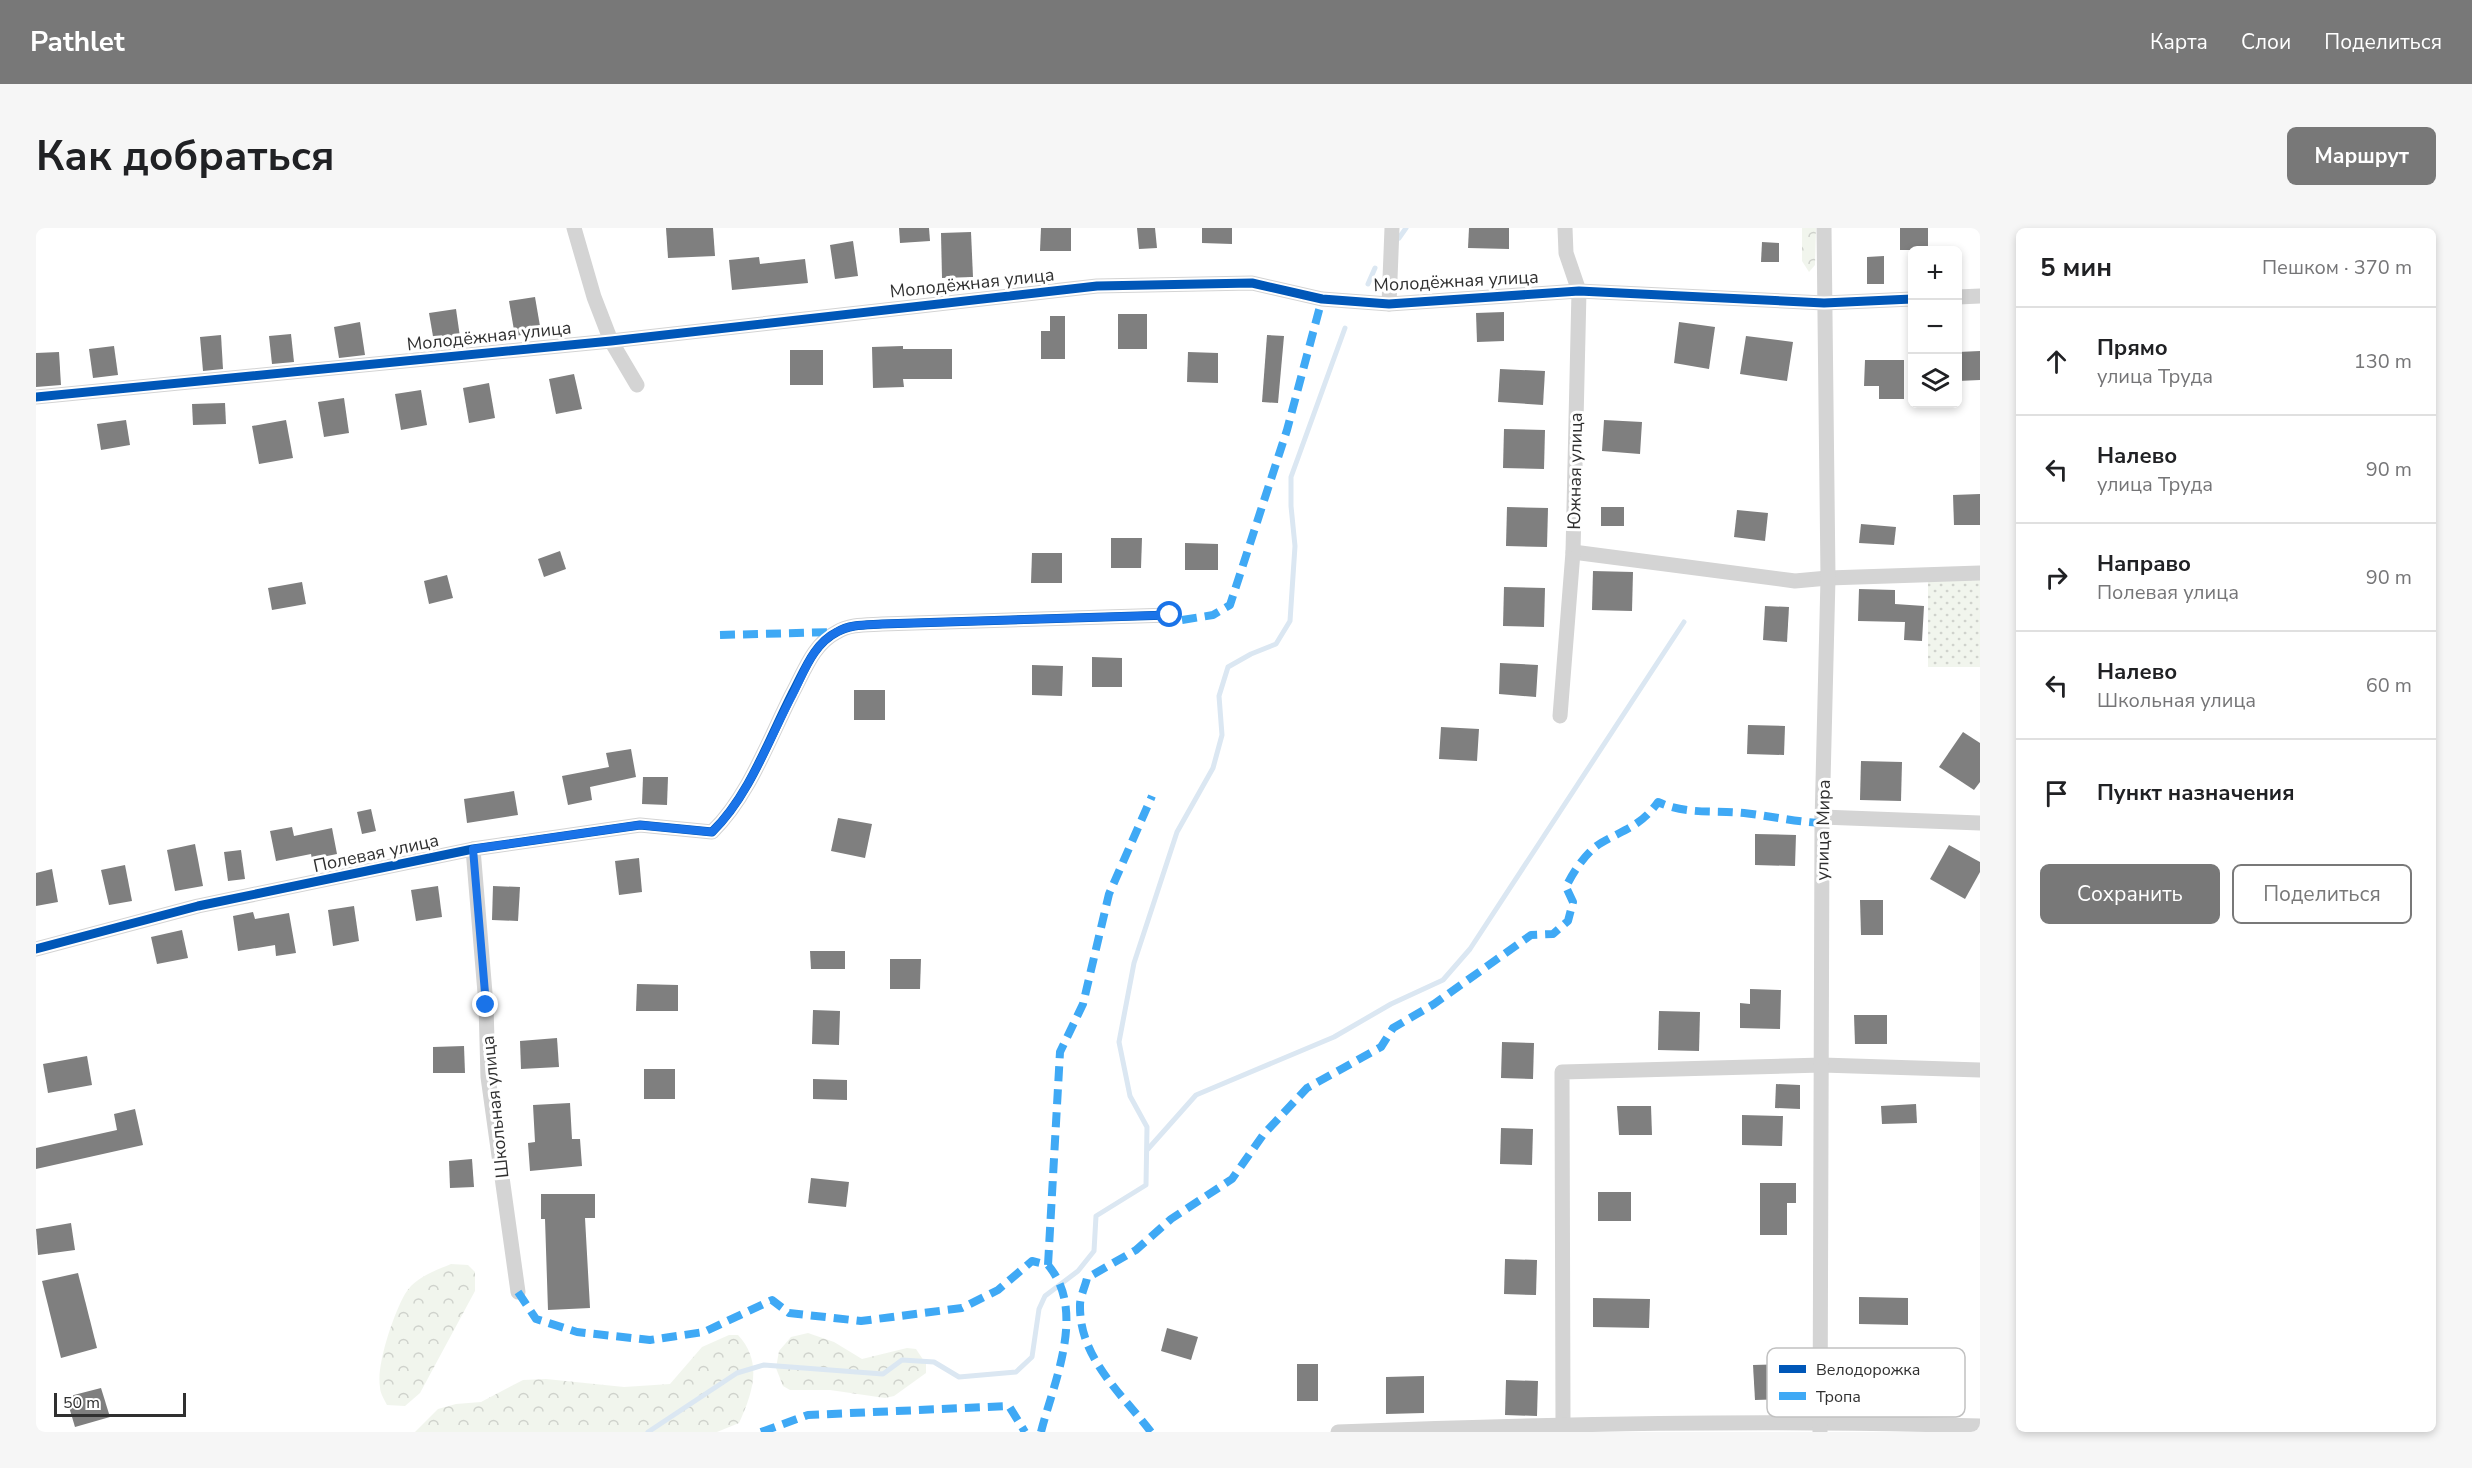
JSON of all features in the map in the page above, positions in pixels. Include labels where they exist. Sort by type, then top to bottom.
[{"type":"street","points":[[574,228],[594,297],[611,341],[637,385]]},
{"type":"street","points":[[1389,304],[1392,228]]},
{"type":"street","name":"Южная улица","points":[[1560,716],[1572,552],[1579,291],[1566,253],[1566,228]]},
{"type":"street","name":"улица Мира","points":[[1820,1348],[1822,817],[1828,578],[1824,228]]},
{"type":"street","name":"Молодёжная улица","points":[[36,397],[611,341],[1097,286],[1252,283],[1322,299],[1389,304],[1579,291],[1824,303],[1908,299]]},
{"type":"street","points":[[1962,297],[1980,296]]},
{"type":"street","points":[[1572,552],[1795,581],[1980,573]]},
{"type":"street","name":"Полевая улица","points":[[36,949],[198,906],[473,849],[640,825],[712,832],[723,821],[749,780],[814,651],[839,630],[882,624],[1170,615]]},
{"type":"street","points":[[1822,817],[1980,823]]},
{"type":"street","name":"Школьная улица","points":[[473,849],[486,1005],[488,1077],[518,1292]]},
{"type":"street","points":[[1563,1424],[1562,1072],[1822,1065],[1980,1070]]},
{"type":"street","points":[[1338,1432],[1563,1424],[1980,1426]]},
{"type":"green space","points":[[1802,228],[1816,228],[1815,265],[1809,272],[1802,261]]},
{"type":"green space","points":[[1928,577],[1980,577],[1980,667],[1928,667]]},
{"type":"green space","points":[[451,1264],[468,1265],[475,1272],[475,1291],[420,1393],[405,1406],[387,1405],[380,1389],[379,1377],[391,1326],[405,1294],[414,1283],[426,1275]]},
{"type":"green space","points":[[808,1333],[834,1342],[862,1359],[907,1348],[916,1349],[926,1364],[926,1373],[894,1396],[885,1398],[830,1390],[790,1390],[783,1386],[776,1368],[779,1351],[791,1337]]},
{"type":"green space","points":[[729,1335],[738,1335],[746,1345],[751,1356],[753,1378],[739,1423],[717,1432],[415,1432],[438,1409],[456,1404],[481,1402],[523,1380],[546,1379],[624,1387],[670,1384],[702,1347]]},
{"type":"building","points":[[666,228],[713,228],[715,256],[668,258]]},
{"type":"building","points":[[899,228],[929,228],[930,241],[900,243]]},
{"type":"building","points":[[1041,228],[1071,228],[1071,251],[1040,251]]},
{"type":"building","points":[[1137,228],[1155,228],[1157,248],[1139,249]]},
{"type":"building","points":[[1202,228],[1232,228],[1232,244],[1202,243]]},
{"type":"building","points":[[1469,228],[1509,228],[1509,249],[1468,248]]},
{"type":"building","points":[[1900,228],[1928,228],[1928,246],[1908,246],[1908,250],[1900,250]]},
{"type":"building","points":[[971,232],[973,277],[942,278],[941,233]]},
{"type":"building","points":[[853,241],[858,276],[835,279],[830,245]]},
{"type":"building","points":[[1762,242],[1779,243],[1779,262],[1761,262]]},
{"type":"building","points":[[1884,256],[1884,284],[1867,284],[1867,257]]},
{"type":"building","points":[[759,257],[760,264],[805,259],[808,283],[732,290],[729,260]]},
{"type":"building","points":[[535,297],[541,332],[515,336],[509,301]]},
{"type":"building","points":[[456,309],[461,344],[435,348],[429,313]]},
{"type":"building","points":[[1504,312],[1504,341],[1477,342],[1476,313]]},
{"type":"building","points":[[1118,314],[1147,314],[1147,349],[1118,349]]},
{"type":"building","points":[[1050,316],[1065,316],[1065,359],[1041,359],[1041,331],[1050,331]]},
{"type":"building","points":[[360,322],[365,355],[339,358],[334,327]]},
{"type":"building","points":[[1679,322],[1715,327],[1709,369],[1674,363]]},
{"type":"building","points":[[291,334],[294,362],[272,364],[269,336]]},
{"type":"building","points":[[221,335],[223,369],[203,371],[200,337]]},
{"type":"building","points":[[1267,335],[1284,336],[1278,403],[1262,402]]},
{"type":"building","points":[[1746,336],[1793,342],[1787,381],[1740,374]]},
{"type":"building","points":[[114,346],[118,375],[93,378],[89,349]]},
{"type":"building","points":[[903,346],[903,349],[952,349],[952,379],[903,379],[904,387],[873,388],[872,347]]},
{"type":"building","points":[[790,350],[823,350],[823,385],[790,385]]},
{"type":"building","points":[[1980,351],[1980,380],[1962,381],[1962,352]]},
{"type":"building","points":[[59,352],[61,385],[36,387],[36,353]]},
{"type":"building","points":[[1188,352],[1218,353],[1218,383],[1187,382]]},
{"type":"building","points":[[1865,360],[1904,360],[1904,399],[1879,399],[1879,386],[1864,386]]},
{"type":"building","points":[[1500,369],[1545,371],[1543,405],[1498,402]]},
{"type":"building","points":[[574,374],[582,409],[556,414],[549,379]]},
{"type":"building","points":[[489,383],[495,418],[469,423],[463,388]]},
{"type":"building","points":[[421,390],[427,425],[401,430],[395,394]]},
{"type":"building","points":[[344,398],[349,433],[324,437],[318,402]]},
{"type":"building","points":[[225,403],[226,424],[193,425],[192,404]]},
{"type":"building","points":[[126,420],[130,445],[101,450],[97,424]]},
{"type":"building","points":[[286,420],[293,458],[259,464],[252,426]]},
{"type":"building","points":[[1604,420],[1642,422],[1640,454],[1602,451]]},
{"type":"building","points":[[1504,429],[1545,430],[1544,469],[1503,468]]},
{"type":"building","points":[[1980,494],[1980,525],[1954,525],[1953,495]]},
{"type":"building","points":[[1507,507],[1548,508],[1547,547],[1506,546]]},
{"type":"building","points":[[1601,507],[1624,507],[1624,526],[1601,526]]},
{"type":"building","points":[[1737,510],[1768,513],[1765,541],[1734,537]]},
{"type":"building","points":[[1861,524],[1896,527],[1894,545],[1859,543]]},
{"type":"building","points":[[1111,538],[1142,538],[1141,568],[1111,568]]},
{"type":"building","points":[[1185,543],[1218,544],[1218,570],[1185,570]]},
{"type":"building","points":[[560,551],[566,569],[544,577],[538,559]]},
{"type":"building","points":[[1032,553],[1062,553],[1062,583],[1031,583]]},
{"type":"building","points":[[1593,571],[1633,572],[1632,611],[1592,610]]},
{"type":"building","points":[[447,575],[453,598],[429,604],[424,581]]},
{"type":"building","points":[[302,582],[306,604],[272,610],[268,588]]},
{"type":"building","points":[[1504,587],[1545,588],[1544,627],[1503,626]]},
{"type":"building","points":[[1859,589],[1895,590],[1895,604],[1924,606],[1922,641],[1904,640],[1905,622],[1858,621]]},
{"type":"building","points":[[1765,606],[1789,607],[1787,642],[1763,640]]},
{"type":"building","points":[[1092,657],[1122,658],[1122,687],[1092,687]]},
{"type":"building","points":[[1500,663],[1538,665],[1536,697],[1499,694]]},
{"type":"building","points":[[1032,665],[1063,666],[1062,696],[1032,695]]},
{"type":"building","points":[[854,690],[885,690],[885,720],[854,720]]},
{"type":"building","points":[[1748,725],[1785,726],[1784,755],[1747,754]]},
{"type":"building","points":[[1441,727],[1479,729],[1477,761],[1439,759]]},
{"type":"building","points":[[1963,732],[1980,743],[1980,782],[1974,790],[1939,767]]},
{"type":"building","points":[[631,749],[636,777],[590,787],[592,800],[568,805],[562,776],[609,767],[606,753]]},
{"type":"building","points":[[1861,761],[1902,762],[1901,801],[1860,800]]},
{"type":"building","points":[[643,777],[668,777],[667,805],[642,804]]},
{"type":"building","points":[[514,791],[518,815],[467,823],[464,799]]},
{"type":"building","points":[[371,809],[376,831],[362,834],[357,812]]},
{"type":"building","points":[[838,818],[872,824],[865,858],[831,851]]},
{"type":"building","points":[[292,827],[294,836],[332,828],[337,854],[312,859],[311,854],[276,861],[270,831]]},
{"type":"building","points":[[1755,834],[1796,835],[1795,866],[1755,865]]},
{"type":"building","points":[[195,844],[203,886],[175,891],[167,850]]},
{"type":"building","points":[[1949,845],[1980,862],[1980,872],[1965,899],[1930,879]]},
{"type":"building","points":[[241,850],[245,879],[228,881],[224,852]]},
{"type":"building","points":[[639,858],[642,892],[619,895],[615,861]]},
{"type":"building","points":[[125,865],[132,901],[109,905],[101,870]]},
{"type":"building","points":[[52,869],[58,902],[36,906],[36,873]]},
{"type":"building","points":[[438,886],[442,917],[416,921],[411,890]]},
{"type":"building","points":[[493,886],[520,887],[518,921],[492,920]]},
{"type":"building","points":[[1860,900],[1883,900],[1883,935],[1861,935]]},
{"type":"building","points":[[354,906],[359,941],[333,946],[328,910]]},
{"type":"building","points":[[253,912],[255,919],[289,913],[296,953],[276,956],[275,945],[238,951],[233,916]]},
{"type":"building","points":[[182,930],[188,958],[157,964],[151,937]]},
{"type":"building","points":[[810,951],[845,951],[845,969],[811,969]]},
{"type":"building","points":[[890,959],[921,959],[920,989],[890,989]]},
{"type":"building","points":[[637,984],[678,985],[678,1011],[636,1011]]},
{"type":"building","points":[[1750,989],[1781,990],[1780,1029],[1740,1028],[1740,1003],[1750,1004]]},
{"type":"building","points":[[813,1010],[840,1011],[839,1045],[812,1044]]},
{"type":"building","points":[[1659,1011],[1700,1012],[1699,1051],[1658,1050]]},
{"type":"building","points":[[1854,1015],[1887,1015],[1887,1044],[1855,1044]]},
{"type":"building","points":[[557,1038],[559,1067],[521,1069],[520,1041]]},
{"type":"building","points":[[1502,1042],[1534,1043],[1533,1079],[1501,1078]]},
{"type":"building","points":[[464,1046],[465,1073],[433,1073],[433,1047]]},
{"type":"building","points":[[87,1056],[92,1085],[48,1093],[43,1064]]},
{"type":"building","points":[[644,1069],[675,1069],[675,1099],[644,1099]]},
{"type":"building","points":[[813,1079],[847,1080],[847,1100],[813,1099]]},
{"type":"building","points":[[1776,1084],[1800,1085],[1800,1109],[1775,1108]]},
{"type":"building","points":[[570,1103],[572,1139],[580,1139],[582,1166],[530,1171],[528,1143],[535,1142],[533,1105]]},
{"type":"building","points":[[1916,1104],[1917,1123],[1882,1124],[1881,1106]]},
{"type":"building","points":[[1617,1106],[1651,1106],[1652,1135],[1619,1135]]},
{"type":"building","points":[[135,1109],[143,1145],[36,1169],[36,1148],[117,1130],[114,1114]]},
{"type":"building","points":[[1742,1115],[1783,1116],[1782,1146],[1742,1145]]},
{"type":"building","points":[[1501,1128],[1533,1129],[1532,1165],[1500,1164]]},
{"type":"building","points":[[472,1159],[474,1187],[450,1188],[449,1161]]},
{"type":"building","points":[[811,1178],[849,1182],[846,1207],[808,1203]]},
{"type":"building","points":[[1760,1183],[1796,1183],[1796,1203],[1787,1203],[1787,1235],[1760,1235]]},
{"type":"building","points":[[1598,1192],[1631,1192],[1631,1221],[1598,1221]]},
{"type":"building","points":[[541,1194],[595,1194],[595,1218],[585,1218],[590,1308],[548,1310],[545,1219],[541,1219]]},
{"type":"building","points":[[71,1223],[75,1250],[38,1255],[36,1229]]},
{"type":"building","points":[[1505,1259],[1537,1260],[1536,1295],[1504,1294]]},
{"type":"building","points":[[78,1273],[97,1348],[61,1358],[42,1281]]},
{"type":"building","points":[[1859,1297],[1908,1298],[1908,1325],[1859,1324]]},
{"type":"building","points":[[1593,1298],[1650,1299],[1649,1328],[1593,1327]]},
{"type":"building","points":[[1167,1328],[1198,1337],[1191,1360],[1161,1351]]},
{"type":"building","points":[[1297,1364],[1318,1364],[1318,1401],[1297,1401]]},
{"type":"building","points":[[1753,1365],[1767,1365],[1767,1400],[1755,1400]]},
{"type":"building","points":[[1424,1376],[1424,1413],[1386,1414],[1386,1377]]},
{"type":"building","points":[[1506,1380],[1538,1381],[1537,1416],[1505,1415]]},
{"type":"building","points":[[101,1388],[110,1417],[75,1427],[66,1397]]},
{"type":"waterway","points":[[1399,238],[1406,228]]},
{"type":"waterway","points":[[1368,284],[1375,268]]},
{"type":"waterway","points":[[648,1432],[737,1373],[764,1365],[883,1374],[902,1360],[934,1362],[959,1377],[1016,1372],[1032,1357],[1039,1309],[1045,1296],[1078,1271],[1094,1251],[1096,1216],[1146,1185],[1147,1127],[1130,1096],[1119,1042],[1134,963],[1177,832],[1213,768],[1222,735],[1219,696],[1228,667],[1276,644],[1290,621],[1295,546],[1291,477],[1345,328]]},
{"type":"waterway","points":[[1148,1149],[1196,1095],[1334,1037],[1391,1004],[1443,980],[1470,949],[1684,622]]},
{"type":"marked path","points":[[1182,620],[1213,615],[1230,605],[1287,430],[1322,299]]},
{"type":"marked path","points":[[720,635],[834,632]]},
{"type":"marked path","points":[[1048,1265],[1060,1052],[1083,1004],[1109,894],[1152,796]]},
{"type":"marked path","points":[[1151,1432],[1104,1374],[1087,1342],[1080,1305],[1087,1278],[1136,1250],[1171,1219],[1232,1179],[1263,1135],[1307,1088],[1381,1047],[1393,1028],[1434,1004],[1531,935],[1553,934],[1568,921],[1573,902],[1566,887],[1581,862],[1601,843],[1639,822],[1658,802],[1679,809],[1744,813],[1822,823]]},
{"type":"marked path","points":[[518,1292],[536,1319],[577,1332],[650,1340],[704,1332],[772,1300],[789,1313],[861,1321],[962,1308],[998,1290],[1032,1261],[1048,1265],[1059,1283],[1065,1303],[1066,1325],[1059,1369],[1041,1432]]},
{"type":"marked path","points":[[761,1432],[808,1415],[1009,1406],[1025,1432]]},
{"type":"cycle path","points":[[36,397],[611,341],[1097,286],[1252,283],[1322,299],[1389,304],[1579,291],[1824,303],[1908,299]]},
{"type":"cycle path","points":[[36,949],[198,906],[473,849],[640,825],[712,832],[725,818],[748,784],[815,651],[829,637],[847,628],[882,624],[1170,615]]},
{"type":"route","points":[[486,1005],[473,849],[640,825],[712,832],[723,821],[749,780],[814,651],[839,630],[882,624],[1170,615]]}]
